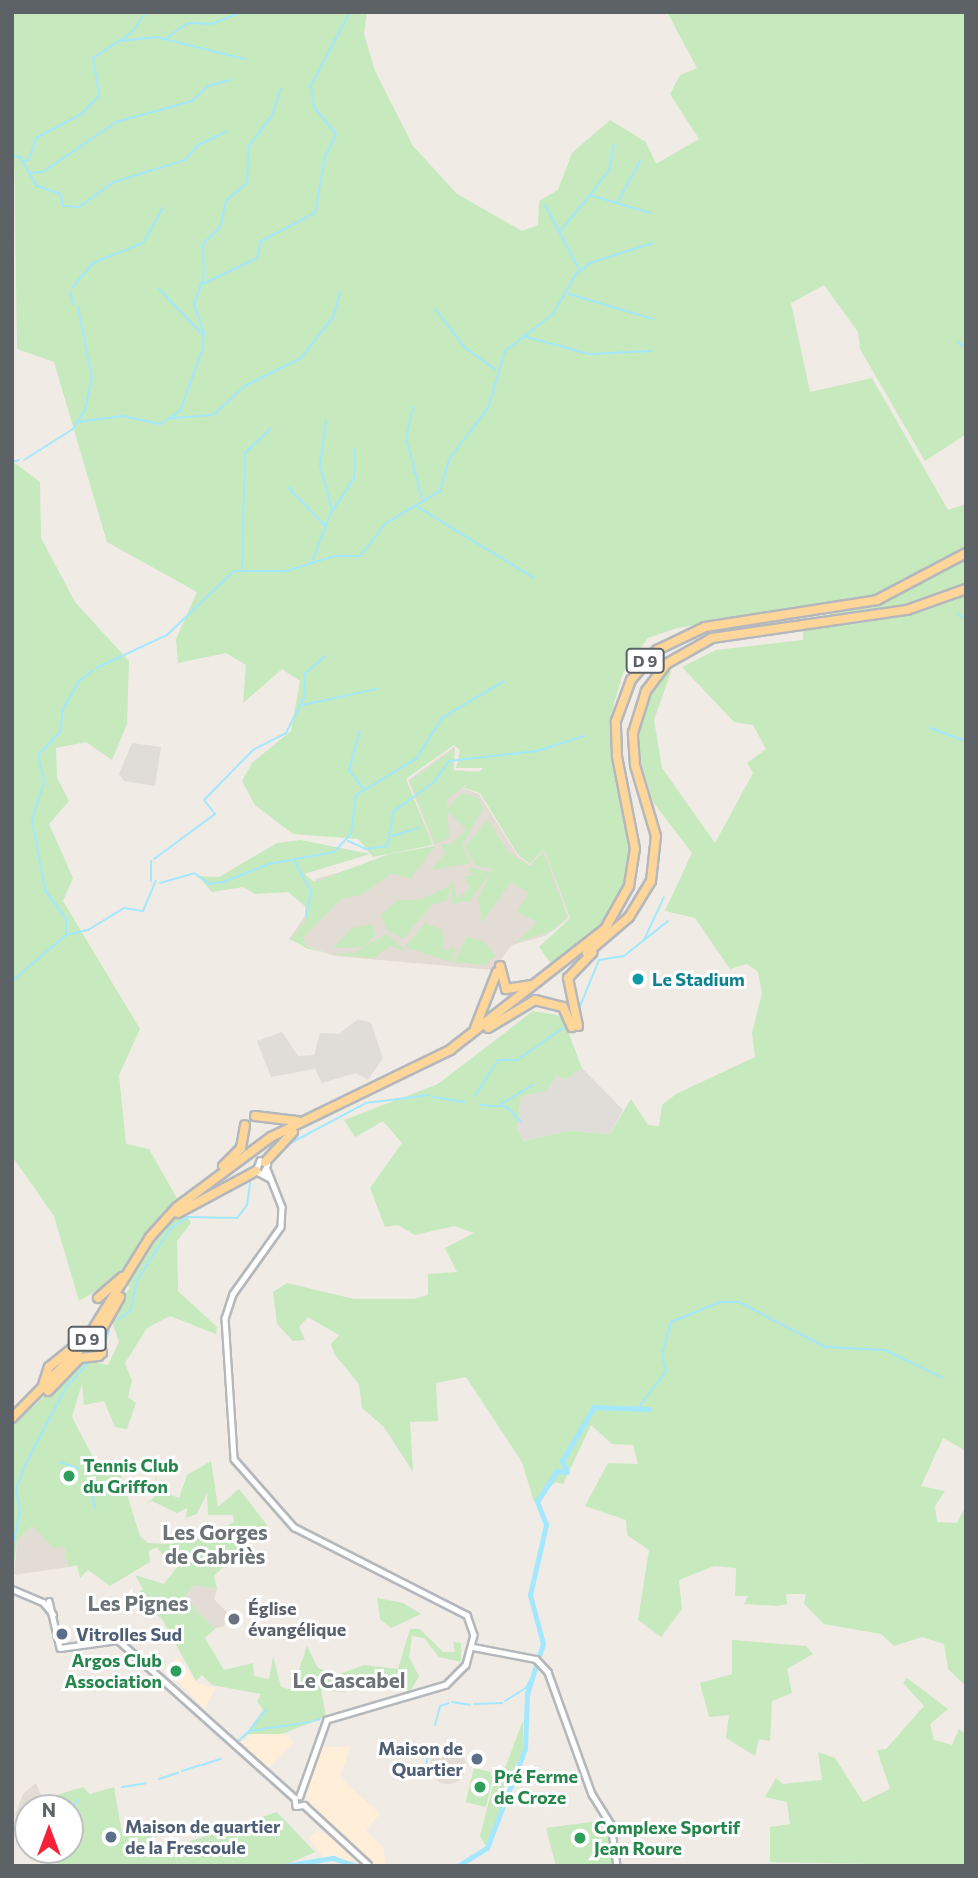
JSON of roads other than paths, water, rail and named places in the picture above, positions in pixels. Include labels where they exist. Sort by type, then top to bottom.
[{"type":"highway","name":"D 9","points":[[12,1418],[82,1347],[144,1246],[169,1214],[271,1137],[423,1066],[597,937],[624,898],[634,864],[615,726],[626,689],[646,660],[697,629],[877,600],[966,553]]},
{"type":"highway","name":"D 9","points":[[12,1424],[85,1349],[165,1224],[269,1143],[421,1072],[482,1032],[624,923],[645,895],[656,858],[655,825],[635,765],[634,726],[646,691],[666,664],[712,638],[907,610],[966,589]]},
{"type":"highway","points":[[482,1032],[535,1000],[563,1007],[575,1027],[570,972],[624,923]]},
{"type":"highway","points":[[423,1066],[477,1026],[499,966],[503,986],[519,990],[597,937]]},
{"type":"highway","points":[[255,1116],[290,1123],[345,1102]]},
{"type":"highway","points":[[165,1224],[211,1190],[263,1169],[282,1138],[330,1114]]},
{"type":"highway","points":[[169,1214],[239,1150],[245,1125]]},
{"type":"highway","points":[[97,1298],[144,1246]]},
{"type":"highway","points":[[12,1424],[80,1358],[101,1355],[97,1338],[121,1294]]},
{"type":"highway","points":[[12,1418],[45,1373],[71,1349]]},
{"type":"street","points":[[263,1169],[273,1185],[282,1210],[279,1232],[226,1312],[226,1408],[234,1459],[303,1533],[467,1615],[473,1647],[446,1685],[327,1720],[296,1806],[304,1805]]},
{"type":"street","points":[[12,1588],[51,1608],[59,1643]]},
{"type":"street","points":[[59,1643],[82,1644]]},
{"type":"street","points":[[59,1643],[123,1643],[298,1797],[367,1863]]},
{"type":"street","points":[[473,1647],[539,1661],[568,1715],[592,1794],[611,1824],[617,1866]]},
{"type":"waterway","points":[[22,161],[29,160],[36,138],[83,113],[99,95],[93,58],[131,33],[146,12]]},
{"type":"waterway","points":[[165,39],[188,23],[211,24],[242,12]]},
{"type":"waterway","points":[[200,285],[257,258],[261,241],[315,213],[325,157],[336,134],[314,107],[311,85],[350,12]]},
{"type":"waterway","points":[[119,41],[156,37],[245,59]]},
{"type":"waterway","points":[[29,173],[43,172],[116,122],[192,101],[208,86],[230,80]]},
{"type":"waterway","points":[[77,422],[123,416],[160,424],[180,411],[202,351],[204,332],[194,304],[204,277],[203,244],[221,226],[226,201],[247,183],[249,146],[272,115],[281,89]]},
{"type":"waterway","points":[[12,156],[20,157],[37,186],[60,194],[63,206],[79,207],[114,182],[185,160],[198,145],[226,132]]},
{"type":"waterway","points":[[590,195],[609,170],[614,144]]},
{"type":"waterway","points":[[617,203],[640,161]]},
{"type":"waterway","points":[[561,230],[590,195],[650,213]]},
{"type":"waterway","points":[[545,205],[580,271]]},
{"type":"waterway","points":[[72,288],[93,263],[143,243],[163,208]]},
{"type":"waterway","points":[[96,668],[167,635],[234,571],[287,571],[334,556],[360,556],[386,523],[440,491],[449,459],[488,408],[505,351],[553,314],[576,274],[590,263],[653,243]]},
{"type":"waterway","points":[[159,289],[203,335]]},
{"type":"waterway","points":[[70,292],[74,304]]},
{"type":"waterway","points":[[172,418],[213,415],[245,386],[301,358],[333,317],[340,292]]},
{"type":"waterway","points":[[569,294],[653,319]]},
{"type":"waterway","points":[[24,460],[73,429],[85,410],[92,378],[78,307]]},
{"type":"waterway","points":[[435,309],[465,348],[495,369]]},
{"type":"waterway","points":[[523,336],[589,354],[651,351]]},
{"type":"waterway","points":[[958,342],[966,348]]},
{"type":"waterway","points":[[413,407],[406,437],[422,499]]},
{"type":"waterway","points":[[311,564],[332,510],[320,465],[326,420]]},
{"type":"waterway","points":[[242,568],[245,453],[270,429]]},
{"type":"waterway","points":[[333,510],[354,478],[355,449]]},
{"type":"waterway","points":[[12,462],[19,460]]},
{"type":"waterway","points":[[288,487],[325,526]]},
{"type":"waterway","points":[[416,506],[534,578]]},
{"type":"waterway","points":[[958,614],[966,619]]},
{"type":"waterway","points":[[154,859],[215,814],[204,800],[253,750],[286,733],[304,698],[305,674],[325,656]]},
{"type":"waterway","points":[[66,935],[66,919],[45,890],[32,819],[44,781],[38,755],[60,732],[63,709],[79,681],[93,670]]},
{"type":"waterway","points":[[160,883],[194,873],[209,884],[223,882],[269,864],[334,852],[351,834],[356,795],[416,759],[442,718],[504,681]]},
{"type":"waterway","points":[[303,705],[376,689]]},
{"type":"waterway","points":[[930,728],[966,741]]},
{"type":"waterway","points":[[360,731],[349,770],[363,788]]},
{"type":"waterway","points":[[348,841],[366,849],[387,846],[394,811],[434,782],[449,761],[537,751],[584,736]]},
{"type":"waterway","points":[[392,836],[418,828]]},
{"type":"waterway","points":[[293,859],[311,892],[306,918]]},
{"type":"waterway","points":[[151,861],[151,881]]},
{"type":"waterway","points":[[12,981],[66,935],[88,930],[124,908],[143,911],[156,881]]},
{"type":"waterway","points":[[644,940],[664,897]]},
{"type":"waterway","points":[[578,1011],[599,960],[624,956],[668,921]]},
{"type":"waterway","points":[[475,1096],[498,1060],[517,1060],[566,1026]]},
{"type":"waterway","points":[[501,1104],[533,1085]]},
{"type":"waterway","points":[[285,1146],[366,1103],[429,1095]]},
{"type":"waterway","points":[[433,1097],[465,1102]]},
{"type":"waterway","points":[[481,1105],[507,1107],[521,1122]]},
{"type":"waterway","points":[[118,1320],[131,1310],[137,1280],[171,1228],[188,1217],[237,1218],[247,1205],[250,1183]]},
{"type":"waterway","points":[[639,1407],[666,1371],[662,1355],[671,1322],[720,1302],[739,1302],[825,1347],[885,1350],[943,1378]]},
{"type":"waterway","points":[[104,1346],[109,1331]]},
{"type":"waterway","points":[[12,1549],[20,1512],[16,1489],[26,1463],[66,1387],[90,1361]]},
{"type":"waterway","points":[[458,1866],[487,1848],[525,1749],[527,1694],[543,1644],[530,1595],[546,1525],[537,1502],[557,1471],[567,1472],[562,1461],[594,1407],[649,1409]]},
{"type":"waterway","points":[[60,1462],[79,1469]]},
{"type":"waterway","points":[[91,1491],[95,1508]]},
{"type":"waterway","points":[[505,1701],[526,1688],[541,1660]]},
{"type":"waterway","points":[[452,1702],[470,1705]]},
{"type":"waterway","points":[[435,1725],[440,1706],[449,1703]]},
{"type":"waterway","points":[[474,1704],[502,1703]]},
{"type":"waterway","points":[[249,1731],[266,1710]]},
{"type":"waterway","points":[[314,1721],[320,1719]]},
{"type":"waterway","points":[[238,1741],[249,1731],[310,1722]]},
{"type":"waterway","points":[[425,1769],[430,1748]]},
{"type":"waterway","points":[[202,1765],[221,1759]]},
{"type":"waterway","points":[[182,1771],[200,1765]]},
{"type":"waterway","points":[[159,1779],[178,1773]]},
{"type":"waterway","points":[[122,1787],[146,1783]]},
{"type":"waterway","points":[[284,1866],[333,1858],[356,1866]]},
{"type":"waterway","points":[[158,1866],[172,1866]]},
{"type":"place","name":"Le Stadium","points":[[638,979]]},
{"type":"place","name":"Tennis Club du Griffon","points":[[69,1476]]},
{"type":"place","name":"Église évangélique","points":[[234,1619]]},
{"type":"place","name":"Vitrolles Sud","points":[[62,1634]]},
{"type":"place","name":"Argos Club Association","points":[[176,1671]]},
{"type":"place","name":"Maison de Quartier","points":[[477,1759]]},
{"type":"place","name":"Pré Ferme de Croze","points":[[480,1787]]},
{"type":"place","name":"Maison de quartier de la Frescoule","points":[[111,1837]]},
{"type":"place","name":"Complexe Sportif Jean Roure","points":[[580,1838]]},
{"type":"district","name":"Les Gorges de Cabriès","points":[[215,1544]]},
{"type":"district","name":"Les Pignes","points":[[138,1603]]},
{"type":"district","name":"Le Cascabel","points":[[349,1680]]}]
